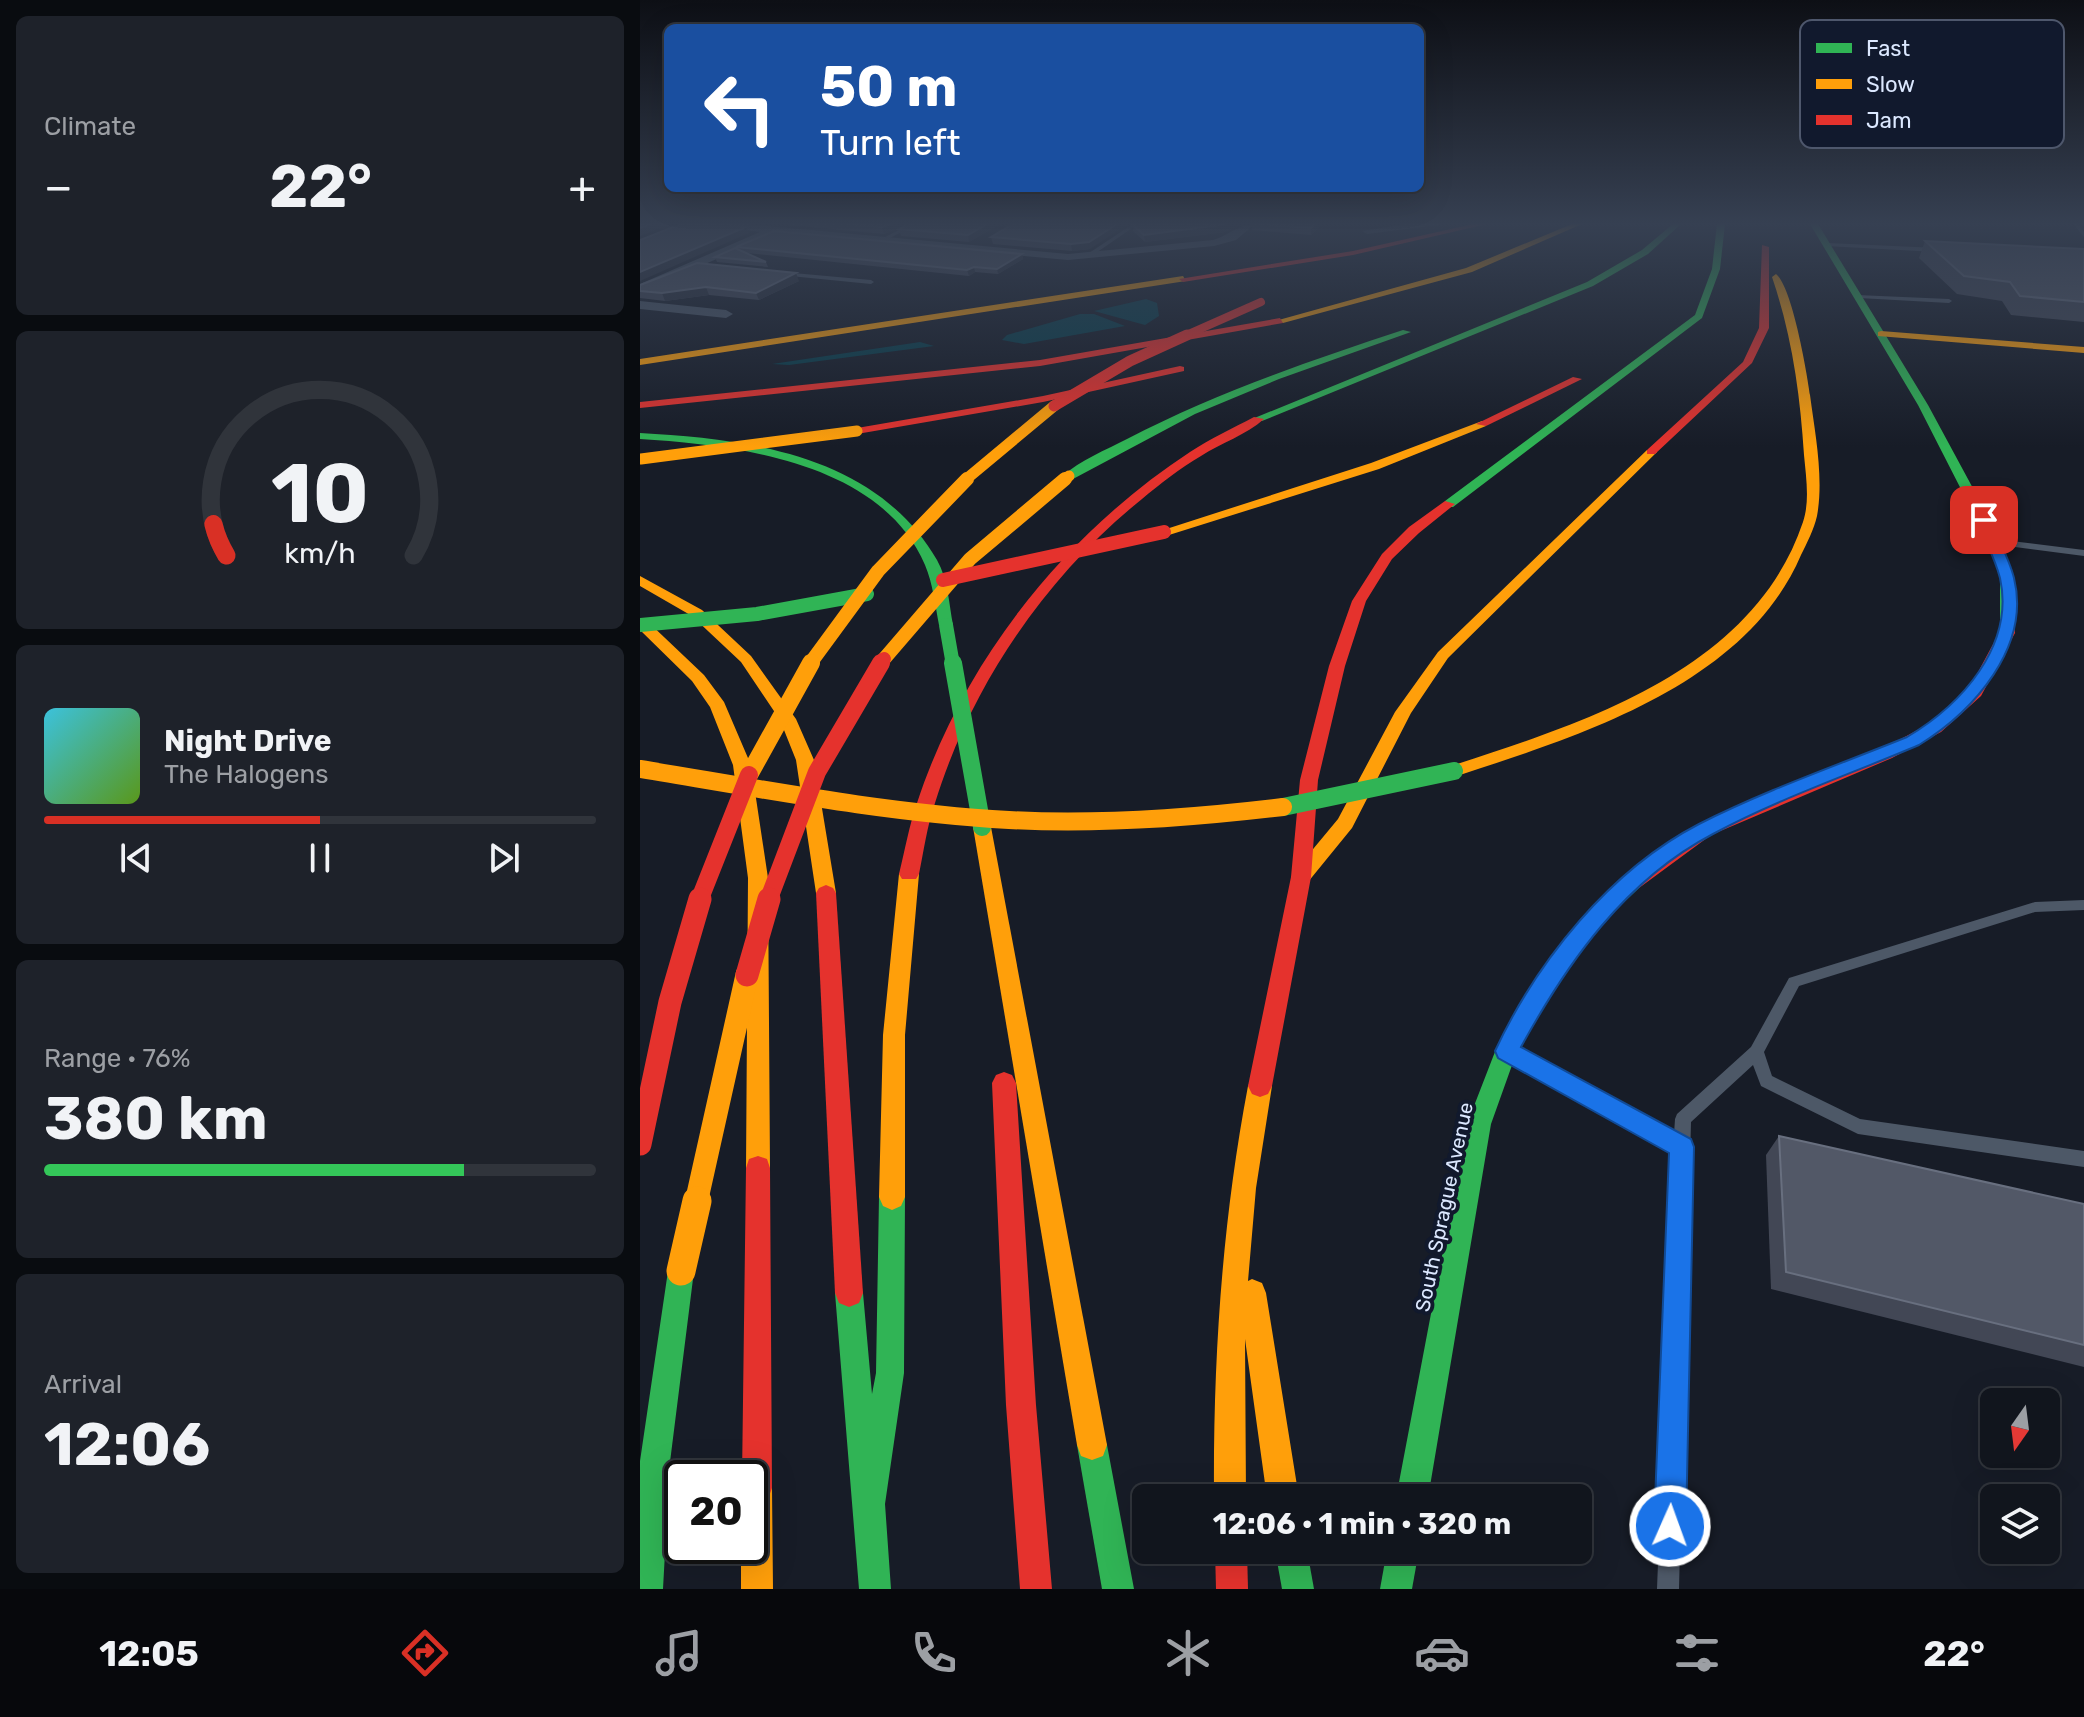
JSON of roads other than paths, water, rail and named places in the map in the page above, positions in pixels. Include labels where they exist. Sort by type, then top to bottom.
[{"type":"main road","points":[[640,362],[1061,298]]},
{"type":"main road","points":[[640,405],[952,375],[1205,337],[1366,298]]},
{"type":"main road","points":[[1370,316],[1426,298]]},
{"type":"main road","points":[[1497,301],[1504,298]]},
{"type":"main road","points":[[871,1499],[890,1377],[892,1008],[903,904],[913,837],[937,762],[980,674],[1024,610],[1090,537],[1144,491],[1235,430],[1558,298]]},
{"type":"main road","points":[[1684,302],[1688,298]]},
{"type":"main road","points":[[1230,1484],[1227,1394],[1252,1126],[1301,877],[1309,780],[1330,691],[1359,601],[1387,557],[1454,498],[1680,332],[1699,316],[1705,298]]},
{"type":"main road","points":[[1301,877],[1345,823],[1403,712],[1443,655],[1674,429],[1747,363],[1764,328],[1764,298]]},
{"type":"main road","points":[[640,769],[929,813],[1012,820],[1208,817],[1278,809],[1371,792],[1454,771],[1588,724],[1687,673],[1749,620],[1791,568],[1804,538],[1813,497],[1806,383],[1796,334],[1783,298]]},
{"type":"main road","name":"South Sprague Avenue","points":[[1415,1484],[1479,1124],[1506,1051],[1545,982],[1598,914],[1664,856],[1704,830],[1747,809],[1913,741],[1935,728],[1975,692],[2007,633],[2007,578],[1995,542],[1860,298]]},
{"type":"main road","points":[[640,1144],[671,986],[701,889],[764,742],[799,678],[848,604],[930,508],[960,479],[1029,424],[1141,354],[1267,300]]},
{"type":"main road","points":[[647,1589],[655,1462],[681,1271],[701,1166],[742,988],[782,857],[809,783],[837,729],[920,612],[980,547],[1069,476],[1117,445],[1213,397],[1423,326]]},
{"type":"main road","points":[[1881,334],[2084,350]]},
{"type":"main road","points":[[641,459],[857,431],[1043,399],[1199,365]]},
{"type":"main road","points":[[922,584],[1013,567],[1164,532],[1289,495],[1467,431],[1525,406],[1592,369]]},
{"type":"main road","points":[[640,436],[705,440],[755,448],[809,464],[880,498],[917,538],[931,563],[946,625],[1118,1589]]},
{"type":"main road","points":[[640,580],[697,613],[746,659],[788,719],[805,760],[826,890],[855,1394],[871,1499],[875,1589]]},
{"type":"main road","points":[[640,624],[757,614],[892,589]]},
{"type":"main road","points":[[640,624],[689,668],[717,702],[738,743],[753,808],[758,878],[757,1589]]},
{"type":"main road","points":[[993,893],[1021,1405],[1036,1589]]},
{"type":"main road","points":[[1241,1219],[1281,1484]]},
{"type":"main road","points":[[1231,1564],[1232,1589]]},
{"type":"main road","points":[[1294,1564],[1298,1589]]},
{"type":"main road","points":[[1396,1589],[1400,1564]]},
{"type":"street","points":[[640,305],[726,314]]},
{"type":"lane","points":[[1898,298],[1949,301]]},
{"type":"lane","points":[[1995,542],[2084,553]]},
{"type":"lane","points":[[1668,1589],[1683,1119],[1756,1052],[1794,982],[2035,907],[2084,905]]},
{"type":"lane","points":[[1506,1051],[1682,1147]]},
{"type":"lane","points":[[1756,1052],[1766,1081],[1858,1126],[2084,1159]]},
{"type":"water","points":[[1146,299],[1157,303],[1159,316],[1145,325],[1094,311]]},
{"type":"water","points":[[1080,314],[1094,314],[1125,326],[1024,344],[1002,340],[1007,335]]},
{"type":"water","points":[[920,342],[934,346],[789,365],[772,364]]}]
